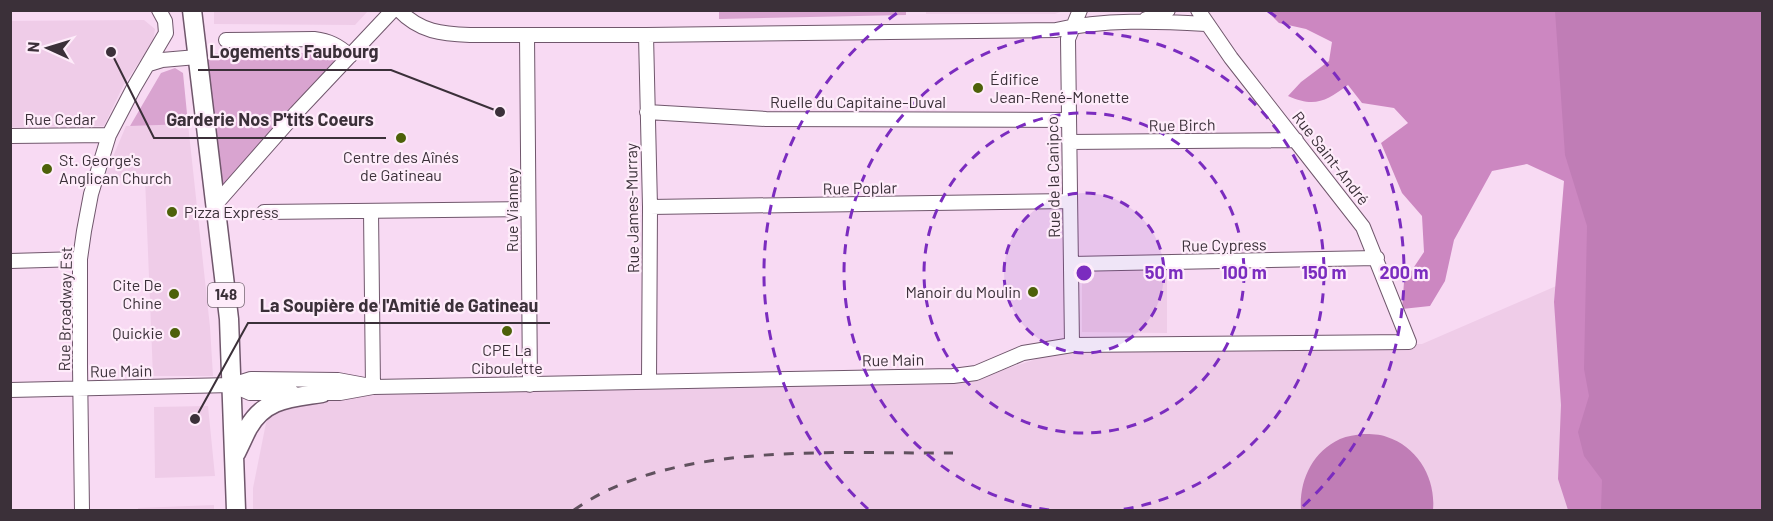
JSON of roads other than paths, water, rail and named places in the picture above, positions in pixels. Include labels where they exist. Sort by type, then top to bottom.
[{"type":"main road","name":"148","points":[[192,10],[229,319],[236,510]]},
{"type":"main road","points":[[235,455],[247,429],[263,408],[293,398],[321,393]]},
{"type":"street","name":"Rue Broadway Est","points":[[82,510],[80,260],[91,194],[109,135],[166,33],[165,21],[159,10]]},
{"type":"street","points":[[215,206],[393,10]]},
{"type":"street","points":[[399,10],[418,26],[443,34],[527,36],[1056,30],[1072,26],[1132,23],[1206,24]]},
{"type":"street","name":"Rue de la Canipco","points":[[1072,345],[1068,39],[1080,10]]},
{"type":"street","points":[[1132,23],[1160,16],[1168,10]]},
{"type":"street","name":"Rue Saint-André","points":[[1198,10],[1206,24],[1363,227],[1409,342]]},
{"type":"street","name":"Rue James-Murray","points":[[646,35],[650,207],[649,381]]},
{"type":"street","name":"Rue Vianney","points":[[527,36],[530,385]]},
{"type":"street","points":[[226,40],[327,40],[338,45],[350,56]]},
{"type":"street","points":[[149,63],[197,57]]},
{"type":"street","name":"Ruelle du Capitaine-Duval","points":[[647,112],[766,119],[1069,120]]},
{"type":"street","name":"Rue Cedar","points":[[10,136],[109,135]]},
{"type":"street","name":"Rue Birch","points":[[1069,142],[1296,140]]},
{"type":"street","name":"Rue Poplar","points":[[650,207],[1070,201]]},
{"type":"street","points":[[264,212],[528,209]]},
{"type":"street","points":[[371,211],[373,387]]},
{"type":"street","name":"Rue Cypress","points":[[1071,264],[1377,258]]},
{"type":"street","points":[[10,261],[80,260]]},
{"type":"street","name":"Rue Main","points":[[232,385],[250,393],[340,393],[373,387],[953,376],[976,372],[1023,353],[1072,345],[1409,342]]},
{"type":"street","name":"Rue Main","points":[[10,390],[232,385],[251,379],[339,380],[373,387]]},
{"type":"railway","points":[[574,510],[614,487],[658,472],[707,461],[808,453],[953,453]]},
{"type":"place","name":"Garderie Nos P'tits Coeurs","points":[[111,52]]},
{"type":"place","name":"Édifice Jean-René-Monette","points":[[978,88]]},
{"type":"place","name":"Logements Faubourg","points":[[500,112]]},
{"type":"place","name":"Centre des Aînés de Gatineau","points":[[401,138]]},
{"type":"place","name":"St. George's Anglican Church","points":[[47,169]]},
{"type":"place","name":"Pizza Express","points":[[172,212]]},
{"type":"place","name":"Manoir du Moulin","points":[[1033,292]]},
{"type":"place","name":"Cite De Chine","points":[[174,294]]},
{"type":"place","name":"CPE La Ciboulette","points":[[507,331]]},
{"type":"place","name":"Quickie","points":[[175,333]]},
{"type":"place","name":"La Soupière de l'Amitié de Gatineau","points":[[195,419]]}]
